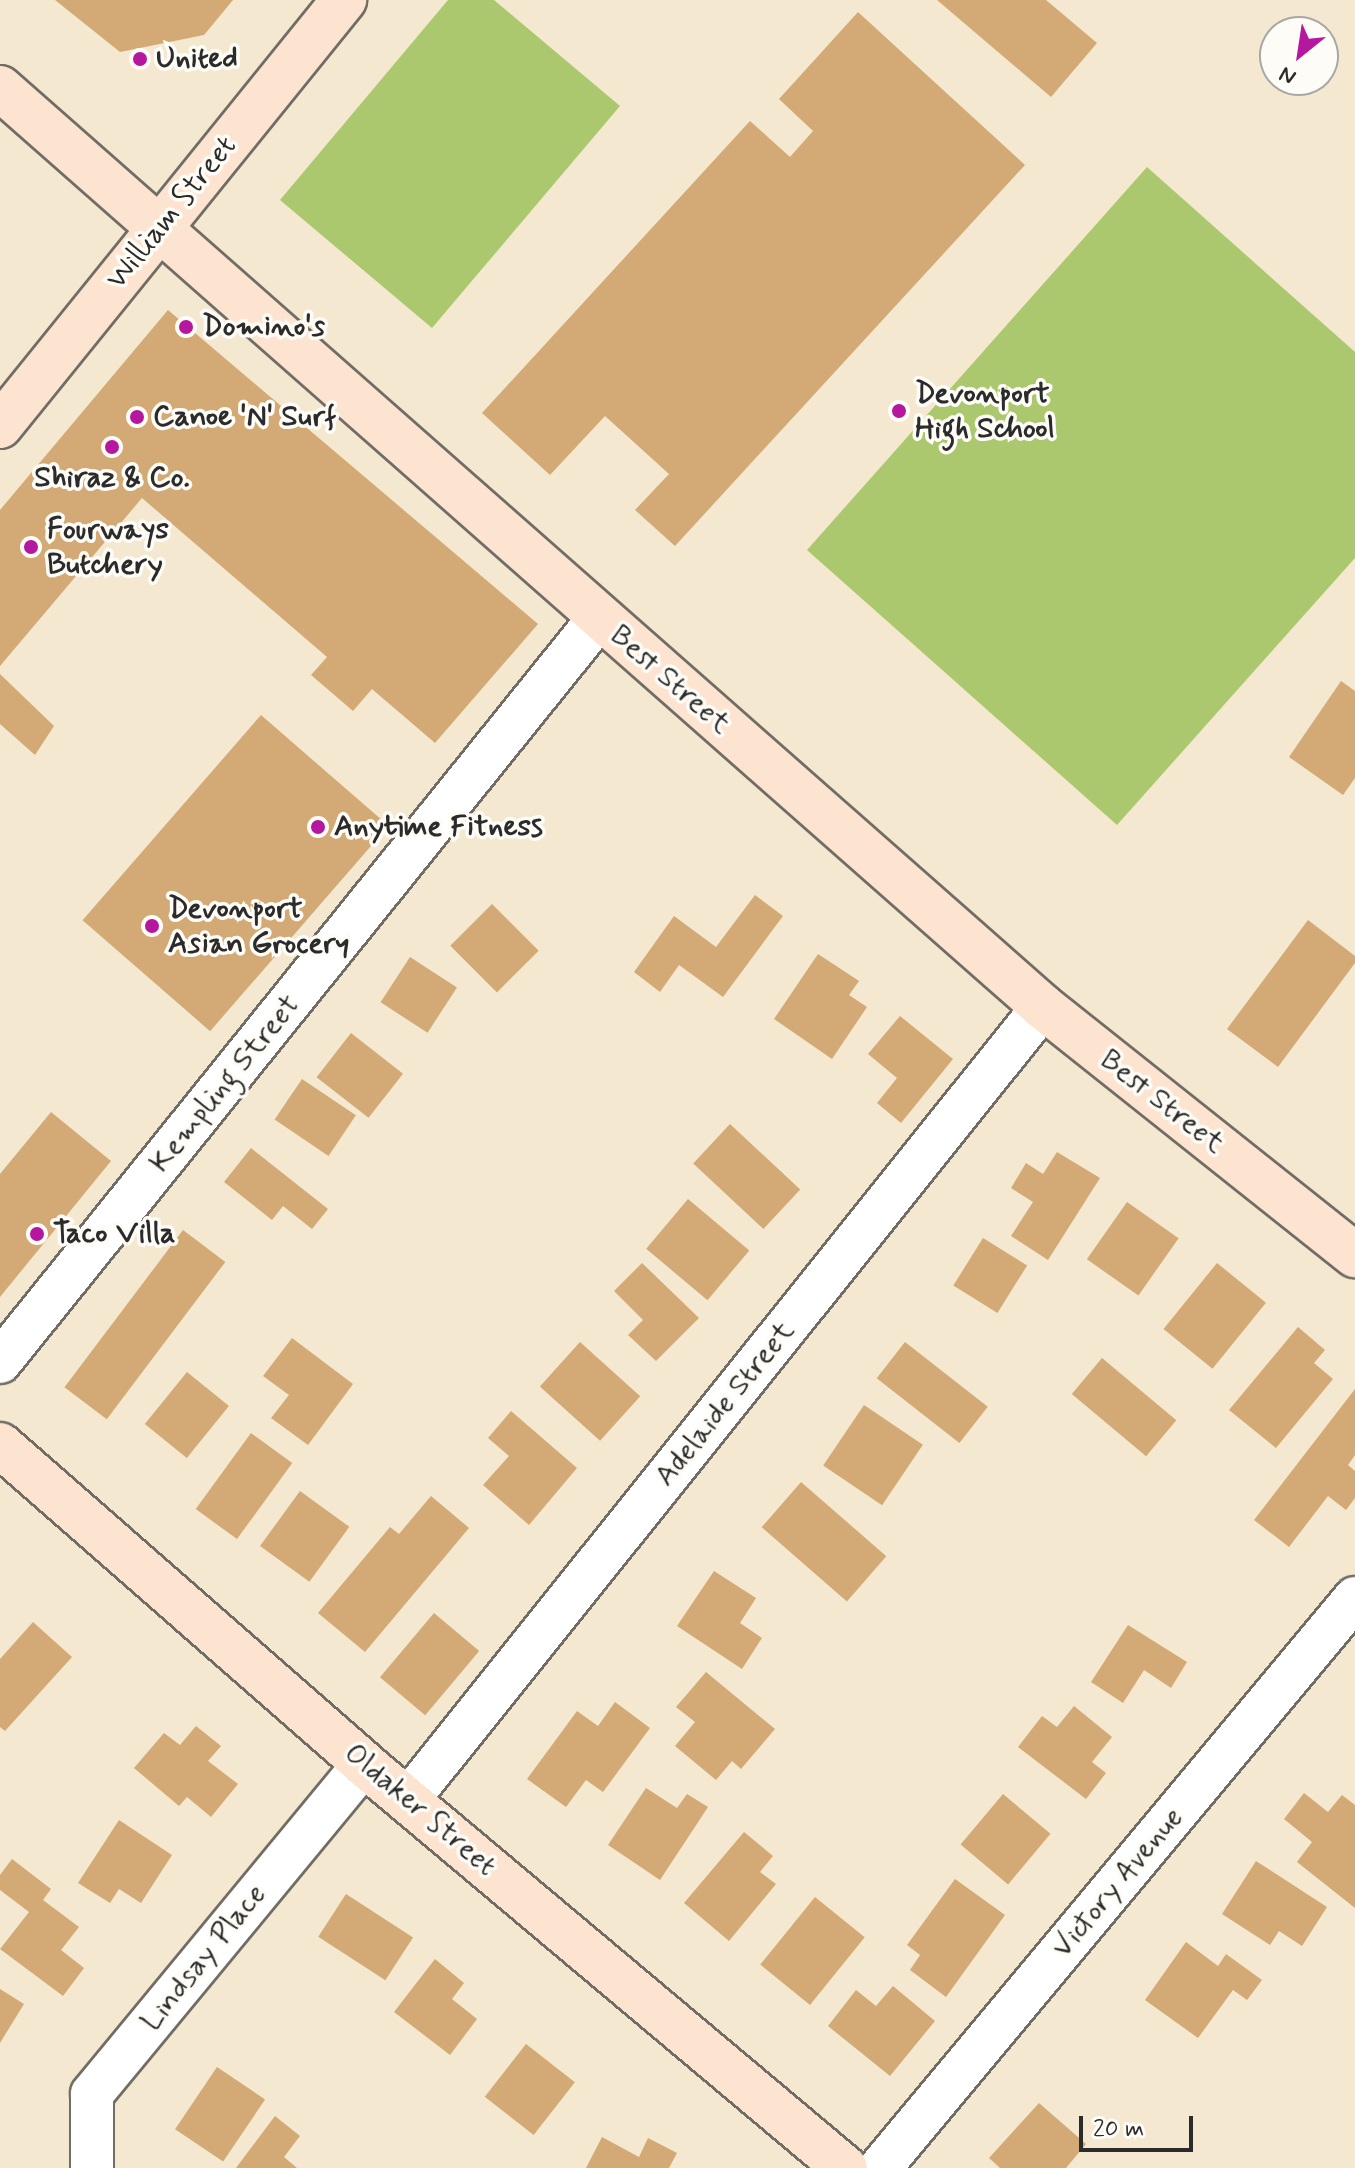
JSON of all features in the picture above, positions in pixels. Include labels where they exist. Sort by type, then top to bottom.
[{"type":"street","name":"William Street","points":[[0,426],[344,0]]},
{"type":"street","name":"Best Street","points":[[0,88],[161,226],[599,618],[1043,1007],[1355,1255]]},
{"type":"street","name":"Kempling Street","points":[[0,1362],[599,618]]},
{"type":"street","name":"Adelaide Street","points":[[407,1801],[1043,1007]]},
{"type":"street","name":"Oldaker Street","points":[[0,1445],[407,1801],[845,2168]]},
{"type":"street","name":"Victory Avenue","points":[[880,2168],[1355,1598]]},
{"type":"street","name":"Lindsay Place","points":[[92,2168],[92,2094],[364,1764]]},
{"type":"green space","points":[[448,0],[494,0],[620,106],[432,328],[280,200]]},
{"type":"green space","points":[[1147,167],[1355,352],[1355,558],[1117,825],[807,550]]},
{"type":"building","points":[[55,0],[233,0],[204,35],[120,52]]},
{"type":"building","points":[[937,0],[1046,0],[1097,43],[1051,97]]},
{"type":"building","points":[[858,12],[1025,165],[675,546],[635,510],[669,474],[605,416],[550,475],[482,413],[750,121],[790,157],[813,131],[779,99]]},
{"type":"building","points":[[168,310],[538,624],[435,743],[372,689],[353,711],[311,675],[327,657],[142,498],[0,666],[0,510]]},
{"type":"building","points":[[0,674],[54,726],[35,755],[0,724]]},
{"type":"building","points":[[1341,681],[1355,691],[1355,778],[1343,795],[1289,757]]},
{"type":"building","points":[[261,715],[389,826],[210,1031],[83,920]]},
{"type":"building","points":[[755,895],[783,916],[723,997],[679,965],[660,992],[634,972],[674,916],[716,947]]},
{"type":"building","points":[[492,904],[539,951],[497,992],[450,946]]},
{"type":"building","points":[[1308,920],[1355,956],[1355,963],[1278,1067],[1227,1029]]},
{"type":"building","points":[[818,954],[859,981],[849,995],[867,1007],[832,1059],[774,1019]]},
{"type":"building","points":[[410,957],[457,987],[428,1033],[381,1002]]},
{"type":"building","points":[[900,1016],[953,1059],[901,1123],[877,1103],[897,1078],[868,1054]]},
{"type":"building","points":[[351,1033],[403,1074],[369,1118],[317,1077]]},
{"type":"building","points":[[302,1079],[356,1115],[328,1156],[275,1120]]},
{"type":"building","points":[[51,1112],[111,1161],[0,1297],[0,1174]]},
{"type":"building","points":[[730,1124],[800,1189],[763,1229],[693,1163]]},
{"type":"building","points":[[251,1148],[328,1209],[312,1229],[283,1206],[272,1220],[224,1182]]},
{"type":"building","points":[[1057,1152],[1100,1178],[1048,1260],[1011,1236],[1033,1202],[1011,1188],[1026,1163],[1043,1174]]},
{"type":"building","points":[[688,1199],[749,1250],[708,1300],[646,1249]]},
{"type":"building","points":[[1127,1202],[1179,1238],[1138,1295],[1087,1259]]},
{"type":"building","points":[[183,1230],[225,1262],[107,1419],[64,1387]]},
{"type":"building","points":[[983,1238],[1027,1266],[997,1313],[953,1285]]},
{"type":"building","points":[[642,1263],[699,1318],[656,1361],[628,1335],[643,1320],[614,1291]]},
{"type":"building","points":[[1217,1263],[1266,1303],[1212,1369],[1164,1329]]},
{"type":"building","points":[[1298,1327],[1325,1350],[1314,1363],[1333,1379],[1276,1448],[1229,1410]]},
{"type":"building","points":[[292,1338],[353,1384],[308,1445],[271,1418],[289,1395],[263,1376]]},
{"type":"building","points":[[580,1342],[640,1396],[600,1441],[540,1387]]},
{"type":"building","points":[[905,1342],[988,1407],[959,1443],[877,1378]]},
{"type":"building","points":[[1102,1358],[1176,1420],[1146,1456],[1072,1394]]},
{"type":"building","points":[[187,1372],[229,1406],[187,1458],[145,1424]]},
{"type":"building","points":[[1355,1389],[1355,1455],[1348,1465],[1355,1471],[1355,1498],[1346,1510],[1328,1496],[1289,1547],[1254,1520]]},
{"type":"building","points":[[864,1405],[923,1445],[882,1505],[823,1466]]},
{"type":"building","points":[[511,1411],[577,1468],[529,1525],[483,1485],[509,1456],[488,1438]]},
{"type":"building","points":[[251,1433],[292,1463],[237,1539],[196,1509]]},
{"type":"building","points":[[801,1482],[886,1556],[847,1601],[762,1527]]},
{"type":"building","points":[[300,1491],[349,1527],[309,1582],[260,1546]]},
{"type":"building","points":[[431,1496],[469,1528],[365,1652],[318,1613],[390,1527],[399,1534]]},
{"type":"building","points":[[714,1571],[756,1598],[740,1623],[762,1638],[742,1669],[677,1626]]},
{"type":"building","points":[[434,1613],[479,1651],[425,1715],[380,1677]]},
{"type":"building","points":[[33,1622],[72,1657],[5,1731],[0,1727],[0,1659]]},
{"type":"building","points":[[1128,1625],[1187,1662],[1171,1688],[1144,1670],[1123,1703],[1091,1682]]},
{"type":"building","points":[[706,1672],[775,1729],[741,1769],[732,1761],[716,1780],[675,1746],[695,1722],[676,1707]]},
{"type":"building","points":[[615,1702],[650,1728],[603,1792],[586,1780],[566,1807],[527,1779],[577,1711],[598,1726]]},
{"type":"building","points":[[1074,1706],[1112,1737],[1092,1762],[1106,1773],[1086,1799],[1018,1747],[1042,1716],[1057,1727]]},
{"type":"building","points":[[196,1726],[221,1746],[208,1761],[238,1784],[211,1817],[187,1797],[179,1806],[134,1768],[164,1733],[180,1745]]},
{"type":"building","points":[[646,1788],[677,1808],[687,1794],[708,1807],[660,1880],[608,1845]]},
{"type":"building","points":[[1304,1793],[1328,1812],[1342,1795],[1355,1805],[1355,1908],[1297,1862],[1312,1842],[1284,1819]]},
{"type":"building","points":[[1003,1794],[1050,1834],[1008,1884],[961,1845]]},
{"type":"building","points":[[119,1820],[172,1855],[141,1903],[119,1889],[110,1903],[78,1883]]},
{"type":"building","points":[[744,1832],[773,1856],[760,1872],[776,1884],[729,1941],[684,1903]]},
{"type":"building","points":[[12,1859],[51,1889],[43,1900],[79,1927],[61,1950],[84,1968],[63,1996],[0,1949],[29,1912],[0,1890],[0,1875]]},
{"type":"building","points":[[1256,1861],[1327,1907],[1302,1946],[1279,1931],[1270,1945],[1222,1914]]},
{"type":"building","points":[[955,1879],[1005,1915],[946,1997],[910,1970],[920,1955],[907,1945]]},
{"type":"building","points":[[346,1894],[413,1938],[385,1980],[318,1937]]},
{"type":"building","points":[[815,1897],[865,1937],[810,2005],[760,1965]]},
{"type":"building","points":[[1186,1942],[1218,1966],[1226,1954],[1262,1980],[1247,2000],[1233,1990],[1198,2038],[1145,2000]]},
{"type":"building","points":[[435,1959],[464,1983],[452,1999],[477,2019],[450,2055],[394,2012]]},
{"type":"building","points":[[893,1986],[935,2021],[890,2076],[828,2026],[856,1990],[876,2006]]},
{"type":"building","points":[[0,1989],[24,2004],[0,2043]]},
{"type":"building","points":[[526,2044],[575,2082],[534,2135],[485,2097]]},
{"type":"building","points":[[217,2067],[265,2099],[223,2162],[175,2129]]},
{"type":"building","points":[[1039,2103],[1086,2144],[1066,2168],[1000,2168],[989,2158]]},
{"type":"building","points":[[275,2116],[300,2136],[284,2157],[297,2168],[236,2168]]},
{"type":"building","points":[[602,2137],[639,2157],[648,2138],[677,2153],[669,2168],[586,2168]]},
{"type":"place","name":"United","points":[[140,59]]},
{"type":"place","name":"Domino's","points":[[186,327]]},
{"type":"place","name":"Devonport High School","points":[[899,411]]},
{"type":"place","name":"Canoe 'N' Surf","points":[[137,417]]},
{"type":"place","name":"Shiraz & Co.","points":[[112,447]]},
{"type":"place","name":"Fourways Butchery","points":[[31,547]]},
{"type":"place","name":"Anytime Fitness","points":[[318,827]]},
{"type":"place","name":"Devonport Asian Grocery","points":[[152,926]]},
{"type":"place","name":"Taco Villa","points":[[37,1234]]}]
